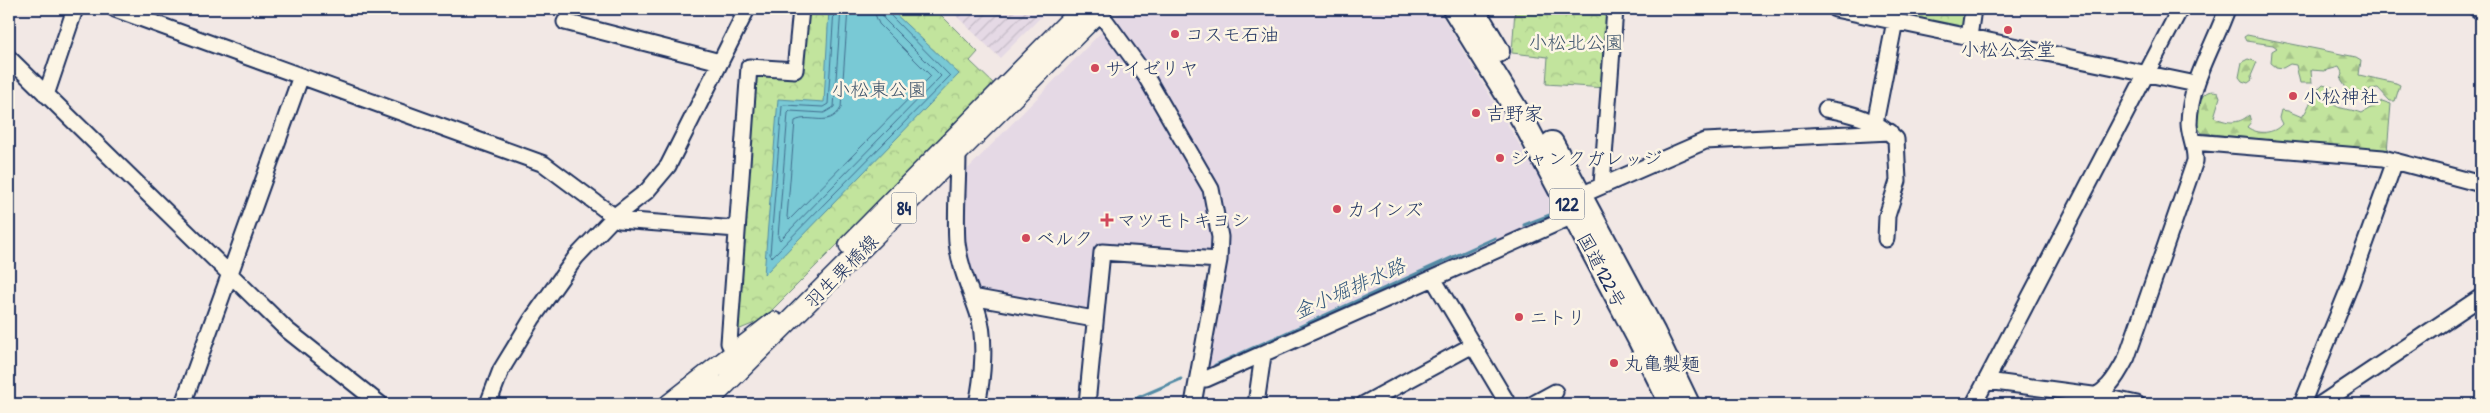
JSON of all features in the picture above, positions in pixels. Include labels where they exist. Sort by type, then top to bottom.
[{"type":"highway","name":"国道122号","points":[[1454,9],[1524,122],[1639,339],[1671,404]]},
{"type":"highway","name":"国道122号","points":[[1473,9],[1581,195],[1688,404]]},
{"type":"main road","name":"羽生栗橋線","points":[[706,404],[779,324],[1081,9]]},
{"type":"main road","name":"羽生栗橋線","points":[[688,404],[779,324],[958,154],[1100,9]]},
{"type":"main road","points":[[670,404],[734,353],[779,324]]},
{"type":"main road","points":[[718,404],[779,324]]},
{"type":"street","points":[[46,95],[75,9]]},
{"type":"street","points":[[115,9],[544,164],[619,220],[737,229]]},
{"type":"street","points":[[488,404],[501,370],[532,319],[576,257],[615,216],[647,191],[668,166],[747,9]]},
{"type":"street","points":[[734,353],[729,343],[749,67],[795,70],[801,9]]},
{"type":"street","points":[[1100,9],[1146,75],[1211,188],[1220,237],[1219,260],[1193,404]]},
{"type":"street","points":[[1602,184],[1615,9]]},
{"type":"street","points":[[1835,9],[2196,84]]},
{"type":"street","points":[[1970,37],[1973,9]]},
{"type":"street","points":[[1974,404],[2180,9]]},
{"type":"street","points":[[2081,404],[2100,396],[2115,380],[2127,357],[2195,161],[2194,142],[2189,125],[2196,84],[2227,9]]},
{"type":"street","points":[[2476,9],[2481,11]]},
{"type":"street","points":[[1875,123],[1895,21]]},
{"type":"street","points":[[565,22],[720,62]]},
{"type":"street","points":[[9,58],[287,330],[380,404]]},
{"type":"street","points":[[183,404],[301,76]]},
{"type":"street","points":[[1826,109],[1852,114],[1875,123],[1890,132],[1896,139],[1898,181],[1886,216],[1886,239]]},
{"type":"street","points":[[1581,195],[1602,184],[1706,141],[1890,132]]},
{"type":"street","points":[[2194,142],[2373,157],[2481,184]]},
{"type":"street","points":[[958,154],[958,243],[964,278],[979,315],[982,350],[982,382],[977,404]]},
{"type":"street","points":[[2302,404],[2351,283],[2395,162]]},
{"type":"street","points":[[1198,379],[1206,379],[1263,355],[1434,280],[1573,216]]},
{"type":"street","points":[[1087,404],[1102,252],[1219,260]]},
{"type":"street","points":[[1434,280],[1508,404]]},
{"type":"street","points":[[972,297],[1094,318]]},
{"type":"street","points":[[2321,404],[2481,297]]},
{"type":"street","points":[[1364,404],[1473,345]]},
{"type":"street","points":[[1256,404],[1263,355]]},
{"type":"street","points":[[1987,381],[2100,396],[2137,404]]},
{"type":"street","points":[[1533,404],[1555,392]]},
{"type":"shaded area","points":[[949,9],[1049,9],[1000,58]]},
{"type":"shaded area","points":[[1124,9],[1438,9],[1565,220],[1198,379],[1218,259],[1102,252],[1094,316],[972,297],[964,278],[958,179]]},
{"type":"green space","name":"小松東公園","points":[[804,9],[935,9],[978,52],[970,61],[996,86],[762,320],[733,332],[754,72],[799,75]]},
{"type":"green space","name":"小松北公園","points":[[1515,9],[1611,9],[1605,88],[1546,84],[1548,57],[1512,53]]},
{"type":"green space","points":[[1917,9],[1966,10],[1964,28],[1916,18]]},
{"type":"green space","points":[[2247,35],[2356,57],[2361,60],[2359,75],[2400,85],[2395,101],[2390,101],[2378,88],[2370,89],[2369,93],[2365,96],[2353,94],[2341,80],[2343,74],[2339,67],[2324,71],[2311,70],[2312,83],[2300,83],[2296,65],[2290,64],[2283,68],[2276,67],[2271,63],[2272,51],[2277,48],[2273,45],[2246,41],[2244,37]]},
{"type":"green space","points":[[2248,59],[2257,62],[2251,76],[2252,80],[2248,83],[2242,81],[2239,77],[2242,62]]},
{"type":"green space","points":[[2323,84],[2335,88],[2338,98],[2334,105],[2341,108],[2362,113],[2382,101],[2391,104],[2387,152],[2202,133],[2195,124],[2200,101],[2203,96],[2212,91],[2218,92],[2220,97],[2214,117],[2223,121],[2236,122],[2249,115],[2251,122],[2247,127],[2251,130],[2266,132],[2275,130],[2282,124],[2279,118],[2281,110],[2302,117],[2316,92]]},
{"type":"water","points":[[829,9],[890,9],[959,74],[764,275],[778,99],[824,102]]},
{"type":"waterway","name":"金小堀排水路","points":[[1524,225],[1555,213]]},
{"type":"waterway","name":"金小堀排水路","points":[[1215,365],[1495,238]]},
{"type":"waterway","name":"金小堀排水路","points":[[1123,404],[1181,379]]},
{"type":"place","name":"小松公会堂","points":[[2008,30]]},
{"type":"place","name":"コスモ石油","points":[[1175,34]]},
{"type":"place","name":"サイゼリヤ","points":[[1095,68]]},
{"type":"place","name":"小松神社","points":[[2293,96]]},
{"type":"place","name":"吉野家","points":[[1476,113]]},
{"type":"place","name":"ジャンクガレッジ","points":[[1500,158]]},
{"type":"place","name":"カインズ","points":[[1337,209]]},
{"type":"place","name":"マツモトキヨシ","points":[[1107,220]]},
{"type":"place","name":"ベルク","points":[[1026,238]]},
{"type":"place","name":"ニトリ","points":[[1519,317]]},
{"type":"place","name":"丸亀製麺","points":[[1614,363]]}]
